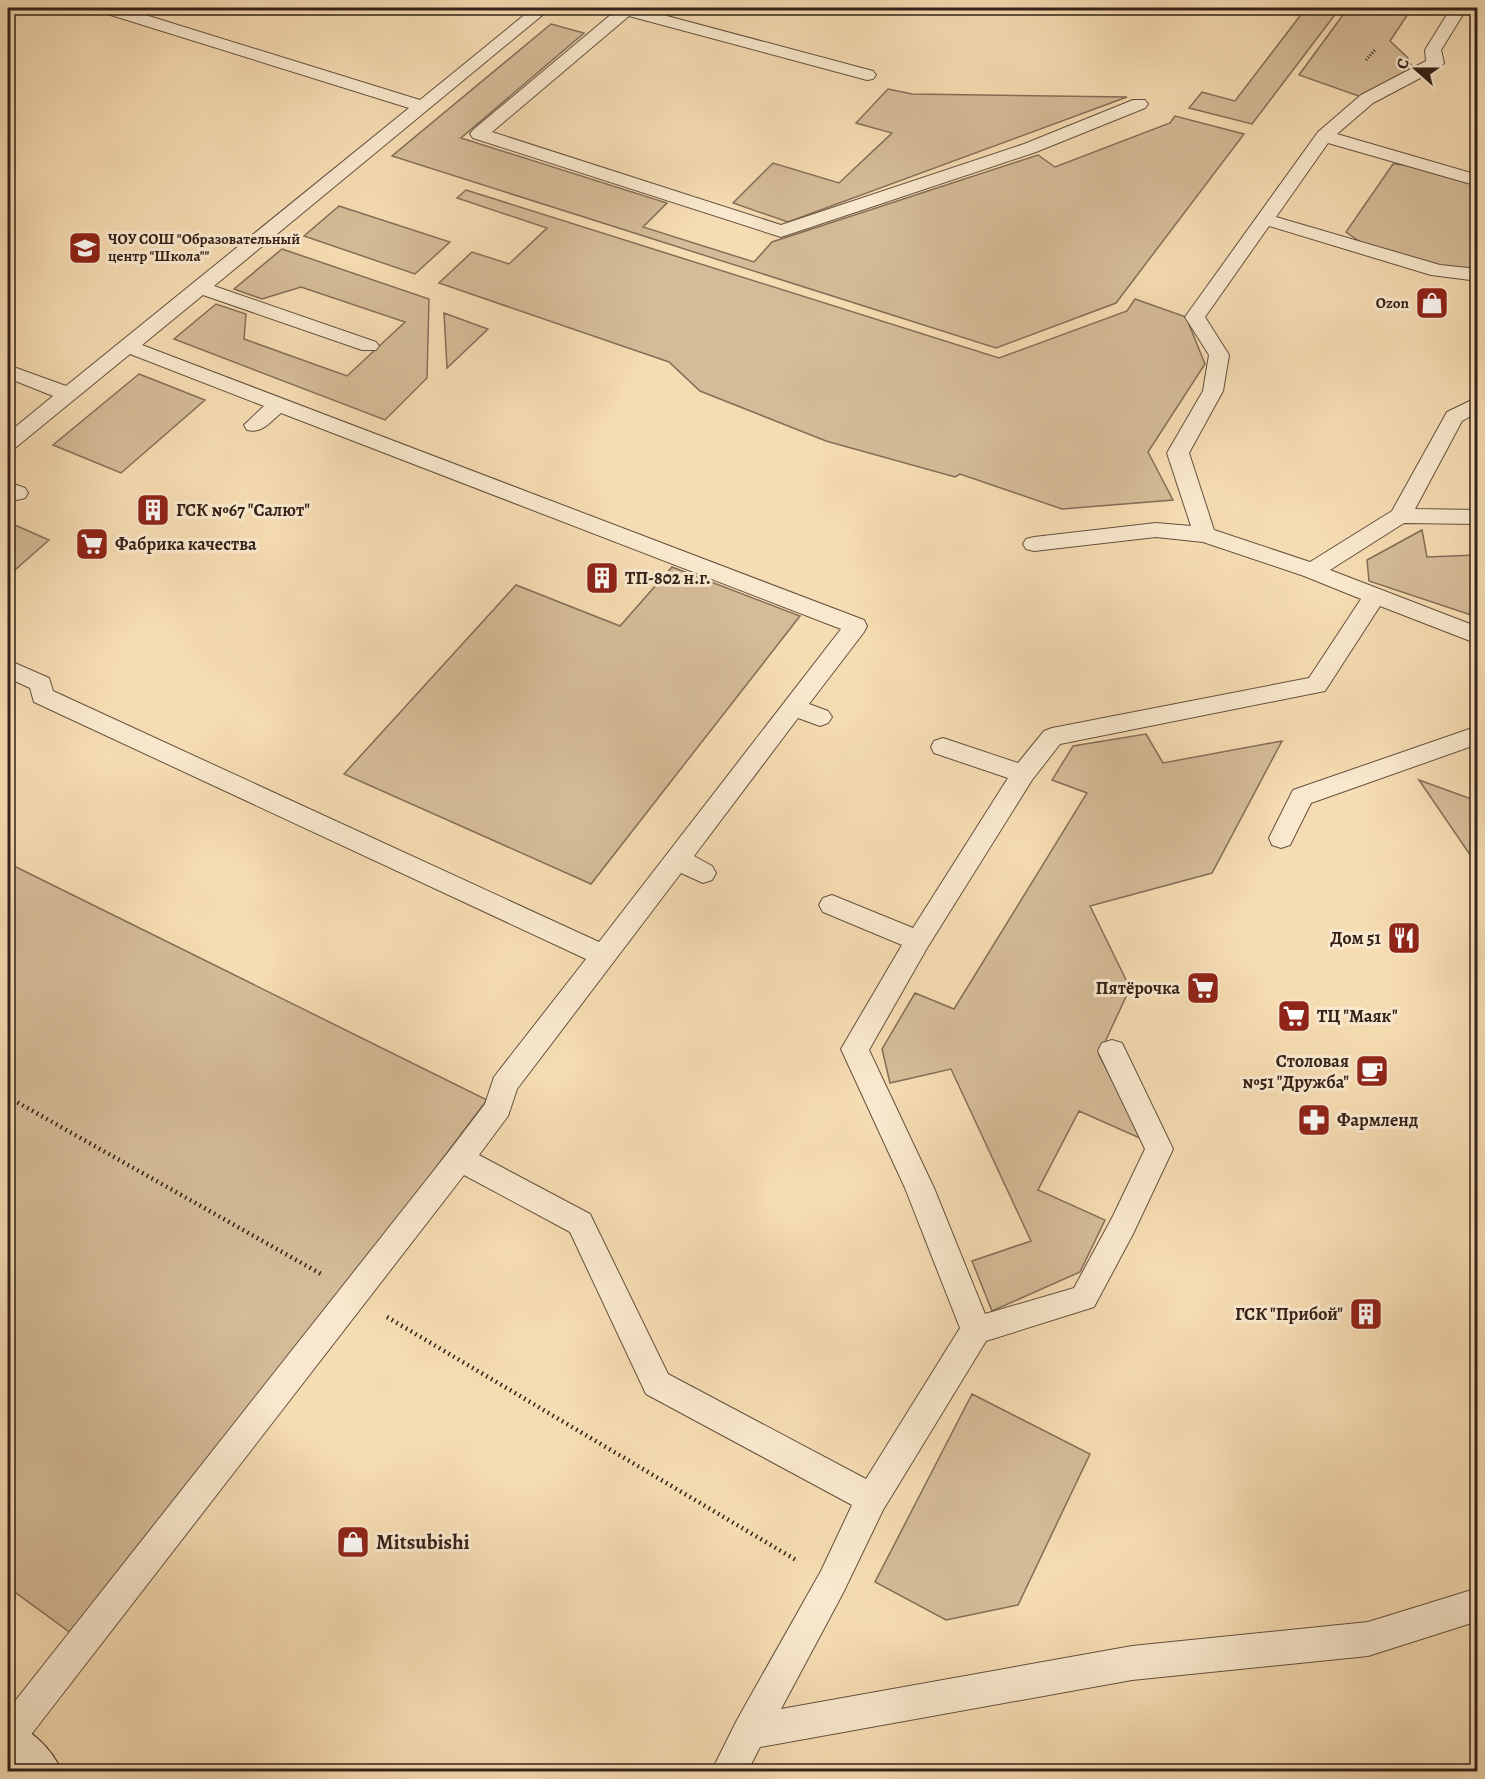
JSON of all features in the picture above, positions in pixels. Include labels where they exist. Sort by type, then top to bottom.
[{"type":"main road","points":[[8,1742],[40,1772]]},
{"type":"lane","points":[[107,8],[422,106]]},
{"type":"lane","points":[[513,8],[539,11]]},
{"type":"lane","points":[[867,75],[624,8],[478,134],[781,231],[1030,148],[1139,104]]},
{"type":"lane","points":[[1205,535],[1178,453],[1213,391],[1219,355],[1195,317],[1324,136],[1367,99],[1435,63],[1433,50],[1459,8]]},
{"type":"lane","points":[[8,443],[539,11]]},
{"type":"lane","points":[[1324,136],[1478,181]]},
{"type":"lane","points":[[1264,219],[1438,271],[1478,275]]},
{"type":"lane","points":[[200,287],[369,346]]},
{"type":"lane","points":[[8,1737],[460,1159],[498,1108],[504,1085],[856,626],[127,346]]},
{"type":"lane","points":[[8,371],[68,394]]},
{"type":"lane","points":[[1312,571],[1400,516],[1454,417],[1478,403]]},
{"type":"lane","points":[[254,425],[279,404]]},
{"type":"lane","points":[[1400,516],[1478,517]]},
{"type":"lane","points":[[1034,544],[1156,530],[1205,535],[1312,571],[1478,636]]},
{"type":"lane","points":[[976,1330],[951,1262],[877,1093],[855,1049],[918,941],[1023,774],[1053,737],[1317,685],[1374,597]]},
{"type":"lane","points":[[8,668],[41,684],[42,696],[603,955]]},
{"type":"lane","points":[[794,708],[820,717]]},
{"type":"lane","points":[[1281,838],[1302,797],[1478,735]]},
{"type":"lane","points":[[943,747],[1023,774]]},
{"type":"lane","points":[[677,860],[703,873]]},
{"type":"lane","points":[[832,905],[918,941]]},
{"type":"lane","points":[[728,1772],[832,1582],[872,1499],[976,1330],[1084,1298],[1123,1225],[1159,1149],[1112,1051]]},
{"type":"lane","points":[[460,1159],[580,1223],[657,1384],[872,1499]]},
{"type":"lane","points":[[749,1732],[1132,1663],[1368,1639],[1478,1604]]},
{"type":"path","points":[[8,1098],[337,1283],[355,1296],[832,1582]]},
{"type":"shaded area","points":[[1306,8],[1340,8],[1252,124],[1189,108],[1202,92],[1235,101]]},
{"type":"shaded area","points":[[1348,8],[1412,8],[1390,41],[1407,57],[1412,66],[1367,99],[1299,75]]},
{"type":"shaded area","points":[[551,24],[584,33],[461,138],[667,203],[643,227],[754,262],[772,242],[1038,155],[1055,167],[1170,123],[1175,116],[1244,134],[1116,303],[996,348],[392,156]]},
{"type":"shaded area","points":[[888,89],[912,94],[1127,97],[788,222],[733,203],[773,163],[839,183],[892,133],[856,123]]},
{"type":"shaded area","points":[[1393,164],[1426,167],[1477,181],[1477,276],[1375,252],[1346,232]]},
{"type":"shaded area","points":[[466,190],[999,358],[1127,311],[1135,299],[1186,317],[1205,364],[1148,452],[1173,500],[1062,509],[960,474],[955,477],[826,441],[700,391],[669,362],[439,283],[472,252],[509,264],[547,228],[457,198]]},
{"type":"shaded area","points":[[339,206],[450,242],[415,274],[304,236]]},
{"type":"shaded area","points":[[282,249],[429,299],[427,378],[385,420],[174,339],[216,304],[246,314],[244,339],[347,376],[405,322],[301,287],[262,299],[234,289]]},
{"type":"shaded area","points":[[444,313],[488,329],[447,368]]},
{"type":"shaded area","points":[[139,374],[205,400],[121,473],[53,445]]},
{"type":"shaded area","points":[[8,522],[49,540],[8,576]]},
{"type":"shaded area","points":[[1422,530],[1427,557],[1477,555],[1477,617],[1369,581],[1367,560]]},
{"type":"shaded area","points":[[672,567],[800,616],[591,884],[344,774],[516,585],[620,626]]},
{"type":"shaded area","points":[[1146,734],[1163,763],[1282,741],[1212,873],[1090,906],[1130,988],[1099,1055],[1144,1140],[1079,1111],[1038,1190],[1105,1220],[1080,1272],[992,1311],[972,1261],[1031,1241],[951,1069],[890,1083],[882,1049],[915,993],[954,1009],[1087,793],[1052,780],[1073,746]]},
{"type":"shaded area","points":[[1419,780],[1477,801],[1477,865]]},
{"type":"shaded area","points":[[8,863],[487,1100],[79,1639],[8,1587]]},
{"type":"shaded area","points":[[972,1394],[1090,1454],[1018,1605],[946,1620],[875,1582]]},
{"type":"place","name":"ЧОУ СОШ \"Образовательный центр \"Школа\"\"","points":[[85,248]]},
{"type":"place","name":"Ozon","points":[[1432,303]]},
{"type":"place","name":"ГСК №67 \"Салют\"","points":[[153,510]]},
{"type":"place","name":"Фабрика качества","points":[[92,544]]},
{"type":"place","name":"ТП-802 н.г.","points":[[602,578]]},
{"type":"place","name":"Дом 51","points":[[1404,938]]},
{"type":"place","name":"Пятёрочка","points":[[1203,988]]},
{"type":"place","name":"ТЦ \"Маяк\"","points":[[1294,1016]]},
{"type":"place","name":"Столовая №51 \"Дружба\"","points":[[1372,1071]]},
{"type":"place","name":"Фармленд","points":[[1314,1120]]},
{"type":"place","name":"ГСК \"Прибой\"","points":[[1366,1314]]},
{"type":"place","name":"Mitsubishi","points":[[353,1542]]}]
